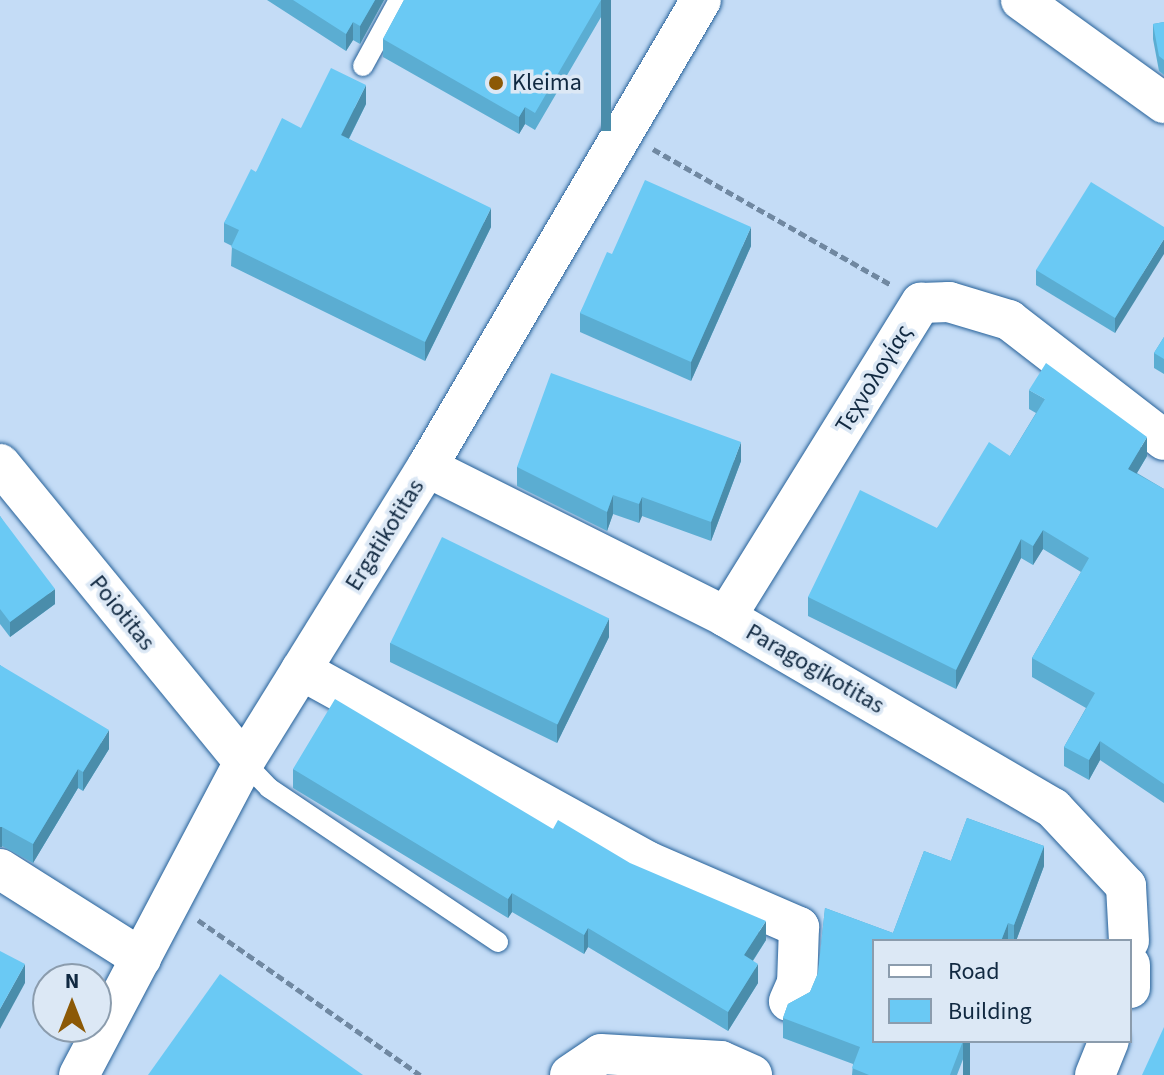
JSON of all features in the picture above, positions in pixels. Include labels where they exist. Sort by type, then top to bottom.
[{"type":"street","name":"Ergatikotitas","points":[[79,1075],[244,762],[427,467],[621,131],[701,0]]},
{"type":"street","points":[[1021,0],[1164,103]]},
{"type":"street","name":"Τεχνολογίας","points":[[726,617],[921,303],[949,302],[1009,320],[1164,440]]},
{"type":"street","name":"Poiotitas","points":[[0,464],[244,762]]},
{"type":"street","name":"Paragogikotitas","points":[[427,467],[726,617],[1053,808],[1126,886],[1129,939]]},
{"type":"street","points":[[301,670],[647,861],[799,927],[797,983],[789,1001]]},
{"type":"street","points":[[0,869],[141,958]]},
{"type":"street","points":[[1095,1075],[1108,1043]]},
{"type":"street","points":[[570,1075],[601,1054],[721,1061],[752,1075]]},
{"type":"lane","points":[[363,66],[399,0]]},
{"type":"lane","points":[[244,762],[269,788],[498,942]]},
{"type":"path","points":[[621,131],[921,303]]},
{"type":"path","points":[[171,902],[420,1075]]},
{"type":"building","points":[[293,0],[375,0],[360,26],[353,22],[346,34]]},
{"type":"building","name":"Kleima","points":[[404,0],[601,0],[535,113],[525,107],[519,117],[383,39]]},
{"type":"building","points":[[1164,22],[1164,60],[1159,56],[1153,24]]},
{"type":"building","points":[[331,68],[366,85],[341,135],[491,208],[425,342],[231,247],[239,230],[224,223],[251,169],[256,172],[282,118],[301,128]]},
{"type":"building","points":[[645,180],[751,227],[691,362],[580,313],[607,252],[612,254]]},
{"type":"building","points":[[1091,182],[1164,227],[1164,239],[1115,318],[1036,270]]},
{"type":"building","points":[[1164,337],[1164,359],[1154,353]]},
{"type":"building","points":[[1046,363],[1147,437],[1128,469],[1164,489],[1164,784],[1100,741],[1089,760],[1064,747],[1095,693],[1032,658],[1089,558],[1043,530],[1033,546],[1021,539],[956,670],[808,597],[860,490],[937,528],[989,442],[1010,456],[1045,399],[1029,390]]},
{"type":"building","points":[[551,373],[741,442],[711,522],[642,497],[639,504],[613,495],[607,512],[517,467]]},
{"type":"building","points":[[0,516],[55,589],[10,622],[0,609]]},
{"type":"building","points":[[442,537],[609,619],[557,725],[390,643]]},
{"type":"building","points":[[0,665],[109,730],[83,772],[78,769],[33,844],[0,827]]},
{"type":"building","points":[[335,699],[553,829],[558,820],[630,863],[766,921],[744,955],[758,964],[728,1012],[588,928],[584,935],[512,893],[508,899],[293,769]]},
{"type":"building","points":[[967,818],[1044,846],[1014,925],[1008,923],[1002,939],[872,939],[872,1043],[962,1043],[950,1075],[869,1075],[852,1068],[860,1047],[783,1018],[788,1004],[810,992],[818,973],[825,908],[893,933],[924,851],[951,861]]},
{"type":"building","points":[[0,951],[25,964],[0,1009]]},
{"type":"building","points":[[220,974],[363,1075],[148,1075]]},
{"type":"building","points":[[1164,1027],[1164,1075],[1142,1075]]},
{"type":"place","name":"Kleima","points":[[496,83]]}]
